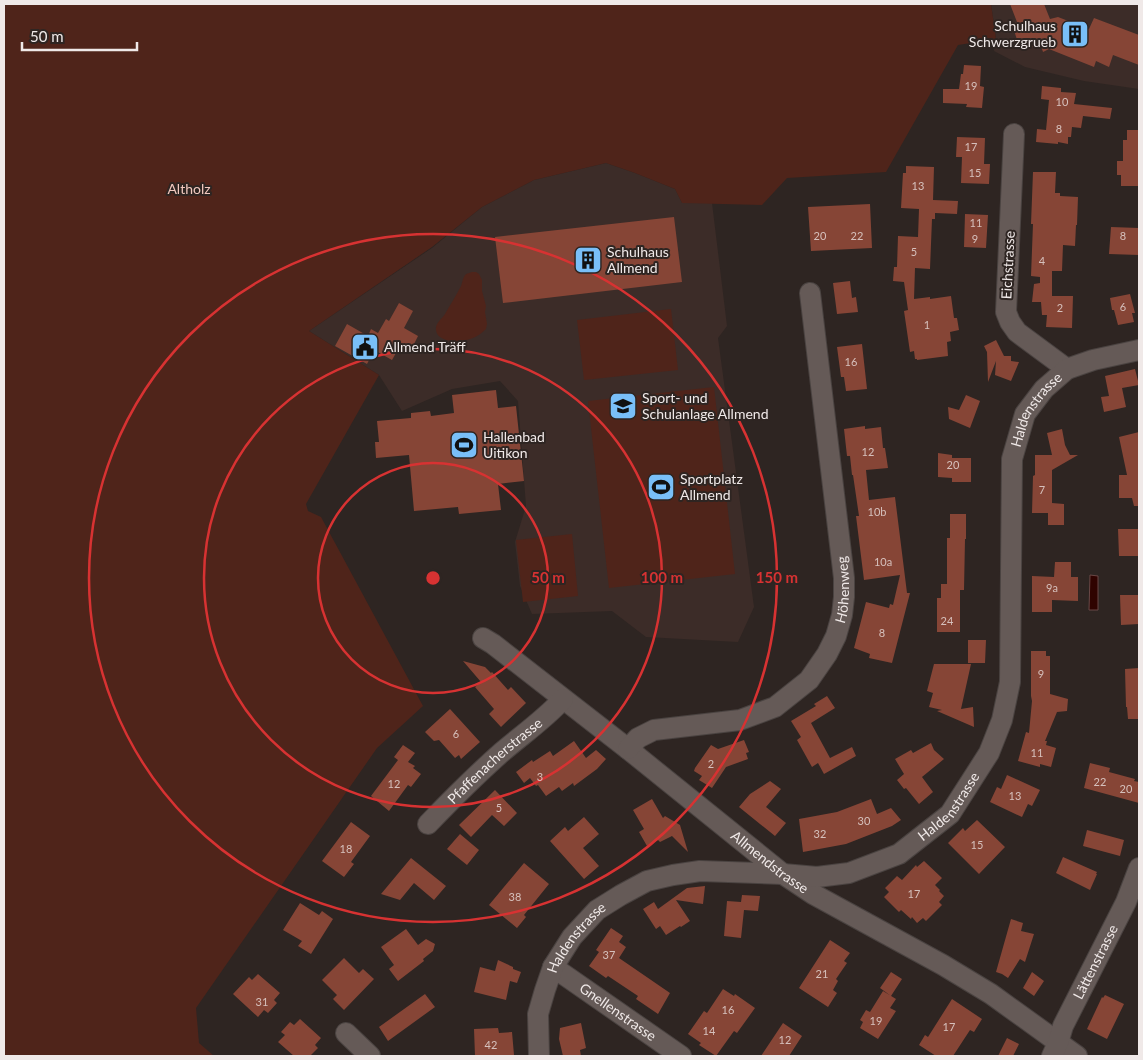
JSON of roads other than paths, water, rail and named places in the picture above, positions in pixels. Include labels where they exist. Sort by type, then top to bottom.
[{"type":"street","name":"Eichstrasse","points":[[1014,134],[1006,312],[1017,332],[1067,369]]},
{"type":"street","name":"Höhenweg","points":[[628,749],[638,738],[654,730],[740,720],[775,706],[809,680],[827,654],[836,636],[842,615],[844,578],[810,293]]},
{"type":"street","name":"Haldenstrasse","points":[[539,1056],[538,1014],[553,967],[572,937],[597,910],[621,895],[646,882],[700,871],[817,877],[849,874],[900,854],[950,814],[989,753],[1002,720],[1010,682],[1012,459],[1025,414],[1044,389],[1067,369],[1093,360],[1139,350]]},
{"type":"street","name":"Allmendstrasse","points":[[483,638],[628,749],[783,874],[813,894],[943,965],[991,994],[1055,1050],[1076,1056]]},
{"type":"street","name":"Pfaffenacherstrasse","points":[[428,824],[463,788],[564,700]]},
{"type":"street","name":"Lättenstrasse","points":[[1055,1050],[1063,1026],[1126,902],[1139,868]]},
{"type":"street","name":"Gnellenstrasse","points":[[553,967],[681,1056]]},
{"type":"street","points":[[346,1033],[370,1056]]},
{"type":"place","name":"Schulhaus Schwerzgrueb","points":[[1075,34]]},
{"type":"place","name":"Schulhaus Allmend","points":[[588,260]]},
{"type":"place","name":"Allmend Träff","points":[[365,347]]},
{"type":"place","name":"Sport- und Schulanlage Allmend","points":[[623,406]]},
{"type":"place","name":"Hallenbad Uitikon","points":[[464,445]]},
{"type":"place","name":"Sportplatz Allmend","points":[[661,487]]},
{"type":"park label","name":"Altholz","points":[[189,189]]}]
